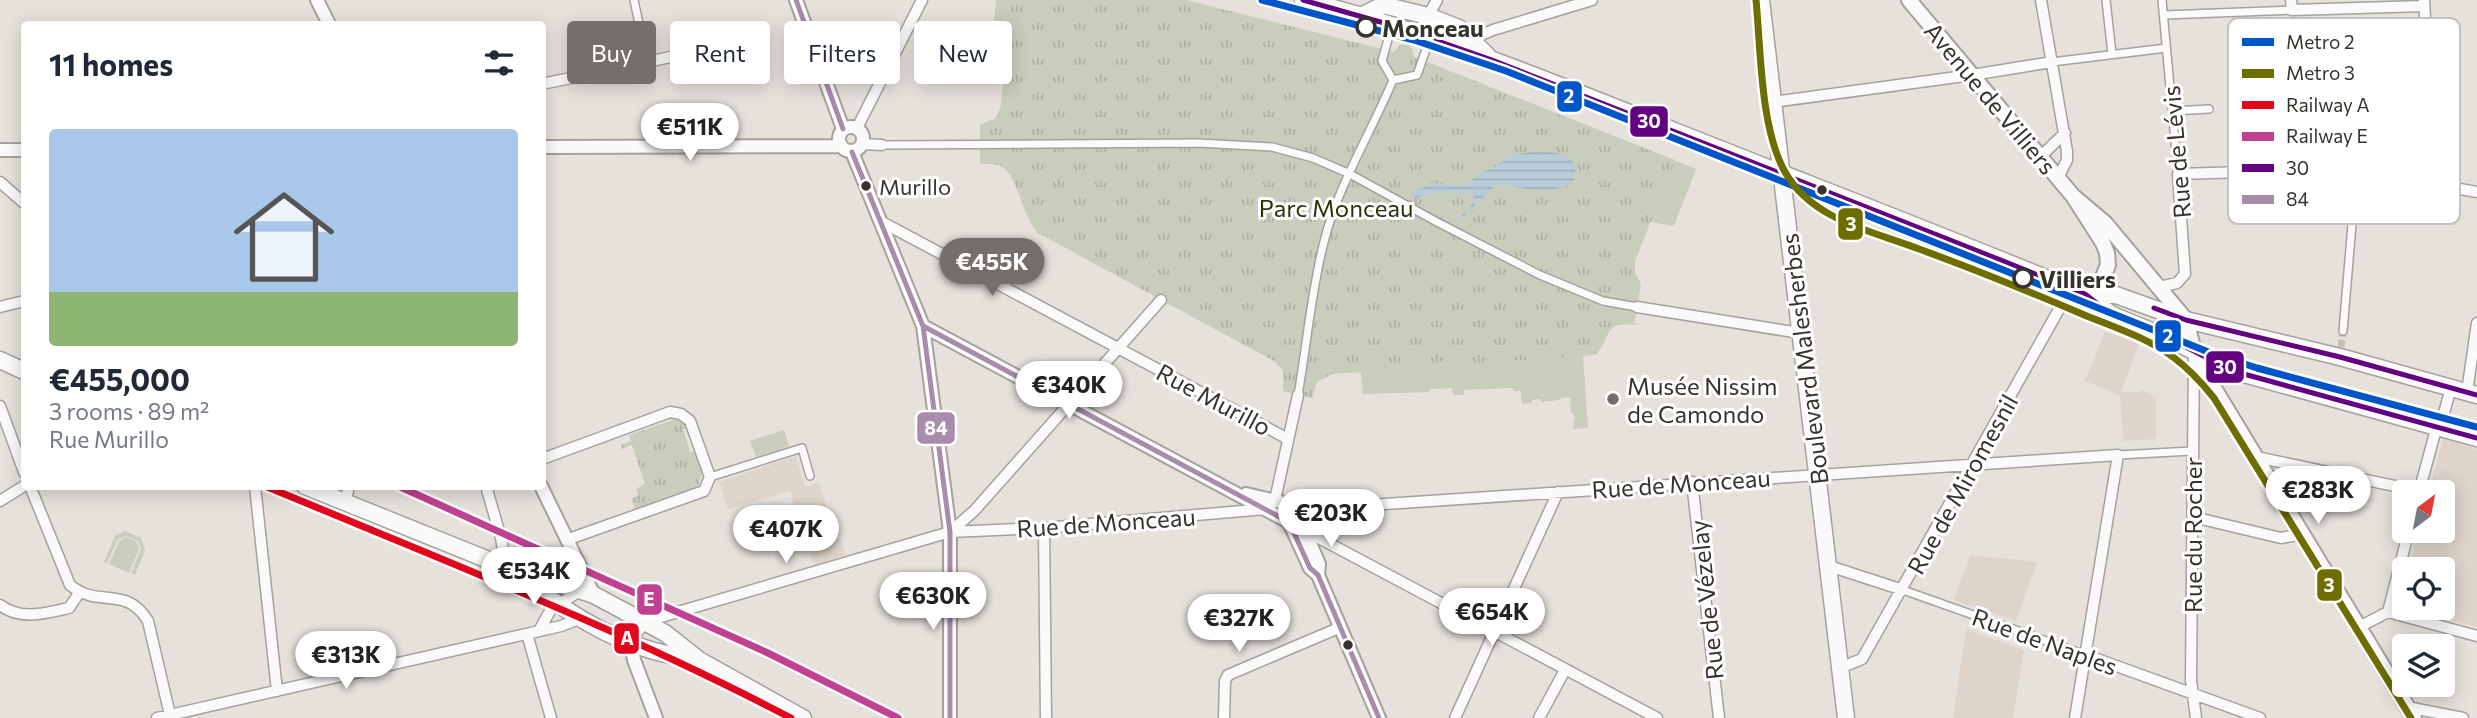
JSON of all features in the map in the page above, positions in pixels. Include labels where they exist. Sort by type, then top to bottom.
[{"type":"main road","points":[[1303,0],[1363,15],[1492,59],[2086,294],[2112,315],[2168,338],[2233,371],[2477,438]]},
{"type":"main road","name":"Boulevard Malesherbes","points":[[1761,0],[1829,566],[1844,717]]},
{"type":"main road","name":"Avenue de Villiers","points":[[1909,0],[2073,196],[2105,248],[2108,267]]},
{"type":"main road","points":[[1363,15],[1382,3],[1428,16],[1460,29],[1492,59]]},
{"type":"main road","name":"Avenue de Villiers","points":[[2073,196],[2105,223],[2186,320]]},
{"type":"main road","points":[[2086,294],[2108,267],[2135,259]]},
{"type":"main road","points":[[2086,294],[2116,295],[2186,320],[2340,357],[2472,394]]},
{"type":"main road","points":[[2186,320],[2194,351],[2215,390],[2411,712]]},
{"type":"main road","points":[[0,360],[21,370]]},
{"type":"main road","points":[[326,490],[346,494],[506,567],[587,593],[665,633],[699,660],[803,718]]},
{"type":"main road","points":[[506,567],[579,619],[655,652],[699,660]]},
{"type":"street","points":[[317,0],[328,21]]},
{"type":"street","points":[[634,0],[638,21]]},
{"type":"street","points":[[796,0],[843,129],[839,138],[852,147],[923,326],[950,539],[950,718]]},
{"type":"street","points":[[857,128],[922,0]]},
{"type":"street","points":[[1393,80],[1417,75],[1428,16],[1437,0]]},
{"type":"street","points":[[1454,47],[1493,30],[1592,0]]},
{"type":"street","points":[[2041,0],[2065,133],[2067,160],[2058,178]]},
{"type":"street","points":[[2106,0],[2112,54]]},
{"type":"street","name":"Rue de Lévis","points":[[2159,287],[2177,283],[2185,274],[2162,0]]},
{"type":"street","points":[[1382,3],[1392,25],[1382,61],[1393,80]]},
{"type":"street","points":[[2164,15],[2291,5],[2424,3]]},
{"type":"street","points":[[1773,102],[2166,48]]},
{"type":"street","points":[[546,83],[567,79]]},
{"type":"street","points":[[1270,505],[1298,394],[1324,241],[1350,174],[1393,80]]},
{"type":"street","points":[[2172,111],[2209,109]]},
{"type":"street","points":[[843,129],[857,128],[863,136],[852,147]]},
{"type":"street","points":[[2040,157],[2065,133]]},
{"type":"street","points":[[546,147],[1242,144],[1293,152],[1350,174],[1540,275],[1603,301],[1800,332]]},
{"type":"street","points":[[0,150],[21,150]]},
{"type":"street","points":[[2178,174],[2228,172]]},
{"type":"street","points":[[0,182],[21,200]]},
{"type":"street","name":"Rue Murillo","points":[[880,221],[1288,439]]},
{"type":"street","points":[[2343,331],[2352,224]]},
{"type":"street","name":"Rue de Miromesnil","points":[[1840,668],[1862,659],[1974,463],[2086,294]]},
{"type":"street","points":[[950,539],[1161,300]]},
{"type":"street","points":[[0,307],[21,303]]},
{"type":"street","points":[[2472,394],[2477,323]]},
{"type":"street","points":[[923,326],[1229,489],[1292,516],[1304,530],[1319,564],[1318,575]]},
{"type":"street","name":"Rue du Rocher","points":[[2194,351],[2191,680],[2196,718]]},
{"type":"street","points":[[2193,388],[2215,390]]},
{"type":"street","points":[[2423,480],[2451,388]]},
{"type":"street","points":[[0,406],[21,464]]},
{"type":"street","points":[[546,458],[670,412],[681,414],[690,421],[710,477],[704,491],[566,540]]},
{"type":"street","points":[[710,477],[802,448],[810,476]]},
{"type":"street","name":"Rue de Monceau","points":[[1292,516],[1692,482],[2192,451]]},
{"type":"street","points":[[2075,718],[2118,455]]},
{"type":"street","points":[[2256,457],[2392,486]]},
{"type":"street","name":"Rue de Vézelay","points":[[1692,482],[1719,718]]},
{"type":"street","points":[[0,501],[21,488]]},
{"type":"street","points":[[32,490],[69,585],[79,593],[96,598],[128,601],[140,609],[148,621],[170,715]]},
{"type":"street","points":[[255,490],[277,691]]},
{"type":"street","points":[[487,490],[506,567]]},
{"type":"street","points":[[539,631],[551,609],[557,604],[587,593],[543,490]]},
{"type":"street","points":[[1455,718],[1558,492]]},
{"type":"street","name":"Rue de Monceau","points":[[950,539],[975,531],[1044,528],[1270,505]]},
{"type":"street","points":[[1292,516],[1310,568],[1318,575],[1380,718]]},
{"type":"street","points":[[2193,517],[2281,538],[2302,534]]},
{"type":"street","points":[[1044,528],[1046,718]]},
{"type":"street","points":[[1304,530],[1657,718]]},
{"type":"street","points":[[656,718],[634,660],[631,643],[644,622],[936,538],[950,539]]},
{"type":"street","points":[[2388,612],[2406,543]]},
{"type":"street","name":"Rue de Naples","points":[[1829,566],[2260,718]]},
{"type":"street","points":[[0,605],[16,613],[35,616],[69,608],[79,593]]},
{"type":"street","points":[[2359,627],[2388,612],[2477,636]]},
{"type":"street","points":[[158,718],[527,634],[579,619]]},
{"type":"street","points":[[1224,718],[1227,676],[1341,627]]},
{"type":"street","points":[[527,634],[551,718]]},
{"type":"street","points":[[1541,717],[1565,670]]},
{"type":"street","points":[[2411,712],[2463,718]]},
{"type":"shaded area","points":[[2105,331],[2139,344],[2121,392],[2139,392],[2141,389],[2156,398],[2156,439],[2123,441],[2120,395],[2085,381]]},
{"type":"shaded area","points":[[2443,439],[2477,449],[2477,627],[2451,620],[2455,620],[2455,557],[2412,557],[2416,543],[2455,543],[2455,480],[2432,480]]},
{"type":"shaded area","points":[[796,456],[805,487],[819,483],[837,540],[840,539],[846,555],[814,565],[790,491],[728,509],[719,482]]},
{"type":"shaded area","points":[[1970,555],[2037,562],[2016,621],[1954,600]]},
{"type":"shaded area","points":[[1966,629],[2024,650],[2013,718],[1953,718]]},
{"type":"green space","points":[[996,0],[1051,0],[1023,125],[980,125],[995,119],[1000,112],[1003,84],[1012,84],[1012,21],[994,21]]},
{"type":"green space","name":"Parc Monceau","points":[[1011,0],[1186,0],[1394,52],[1400,45],[1408,45],[1414,57],[1675,160],[1635,261],[1635,273],[1641,284],[1634,325],[1624,324],[1612,329],[1595,355],[1332,374],[1317,382],[1312,398],[1283,391],[1283,371],[1274,361],[1038,233],[1028,218],[1008,172],[998,165],[980,164],[980,125],[995,119],[1001,106],[1003,84],[1012,84],[1012,21],[1009,21]]},
{"type":"green space","points":[[1431,64],[1696,169],[1674,226],[1645,221]]},
{"type":"green space","points":[[1614,319],[1642,325],[1624,324],[1614,327],[1607,334],[1597,354],[1583,356],[1588,428],[1573,429],[1575,416],[1571,413],[1570,397],[1541,402],[1541,399],[1532,400],[1532,403],[1522,404],[1521,391],[1514,391],[1513,388],[1464,390],[1464,395],[1453,395],[1452,388],[1430,389],[1429,392],[1363,394],[1361,372],[1340,373],[1499,358],[1501,362]]},
{"type":"green space","points":[[676,419],[686,422],[687,428],[683,429],[690,452],[695,451],[702,473],[698,487],[636,510],[631,499],[638,495],[636,489],[645,484],[632,445],[622,449],[621,445],[631,441],[629,435]]},
{"type":"green space","points":[[784,430],[789,446],[756,457],[750,441]]},
{"type":"green space","points":[[125,531],[141,538],[145,550],[135,575],[131,573],[141,549],[138,541],[126,536],[118,539],[107,563],[104,562],[115,536]]},
{"type":"green space","points":[[126,537],[137,542],[139,549],[129,573],[109,564],[119,541]]},
{"type":"water","points":[[1532,152],[1557,153],[1568,157],[1576,167],[1574,180],[1567,185],[1548,190],[1498,183],[1459,221],[1457,220],[1471,205],[1474,197],[1470,193],[1431,192],[1418,198],[1410,194],[1431,183],[1466,185],[1482,172],[1499,165],[1507,156]]},
{"type":"tunnel","points":[[2341,347],[2343,331]]},
{"type":"metro line","name":"2","points":[[1262,0],[1414,40],[1506,71],[2211,353],[2257,368],[2477,427]]},
{"type":"metro line","name":"3","points":[[1756,0],[1766,111],[1777,154],[1785,172],[1797,188],[1811,202],[1844,222],[1981,272],[2129,333],[2163,350],[2184,366],[2214,398],[2411,718]]},
{"type":"rail line","name":"A","points":[[275,490],[597,625],[791,718]]},
{"type":"rail line","name":"E","points":[[407,490],[768,653],[898,718]]},
{"type":"transit line","name":"84","points":[[796,0],[843,129]]},
{"type":"transit line","name":"30","points":[[1303,0],[1398,27],[1492,60],[1983,253],[2085,294],[2112,315],[2168,338],[2233,371],[2477,438]]},
{"type":"transit line","name":"84","points":[[852,152],[923,326],[950,532],[950,718]]},
{"type":"transit line","name":"30","points":[[2154,308],[2186,320],[2340,357],[2477,395]]},
{"type":"transit line","name":"84","points":[[923,326],[1289,522],[1310,568],[1318,575],[1379,718]]},
{"type":"place","name":"Monceau","points":[[1366,27]]},
{"type":"place","name":"Murillo","points":[[866,186]]},
{"type":"place","name":"Villiers","points":[[2023,278]]},
{"type":"place","name":"Musée Nissim de Camondo","points":[[1613,399]]}]
